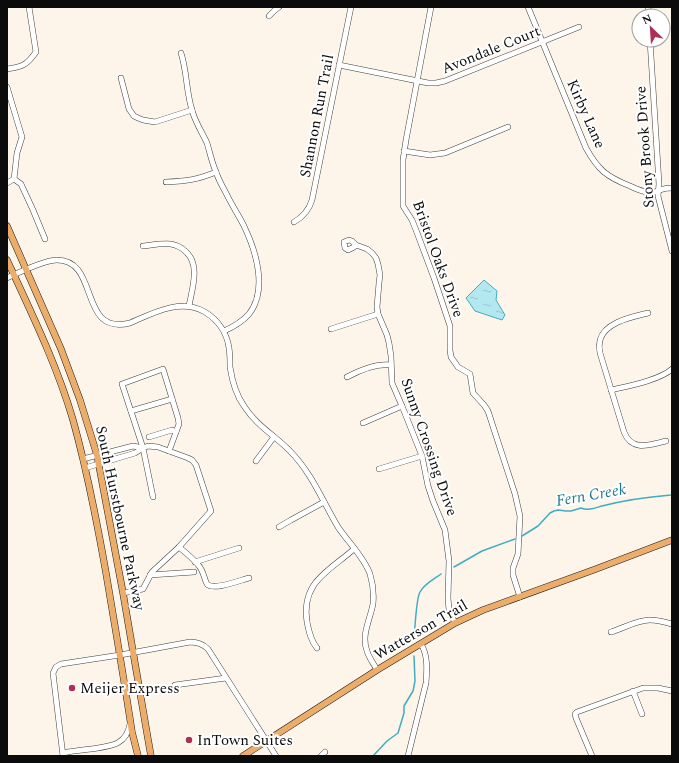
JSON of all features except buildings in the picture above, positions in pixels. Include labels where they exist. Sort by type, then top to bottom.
[{"type":"main road","name":"South Hurstbourne Parkway","points":[[7,226],[61,349],[80,400],[97,455],[152,756]]},
{"type":"main road","name":"South Hurstbourne Parkway","points":[[7,260],[51,359],[63,390],[83,459],[94,508],[130,719],[138,756]]},
{"type":"main road","name":"Watterson Trail","points":[[243,756],[377,670],[455,623],[483,610],[672,540]]},
{"type":"street","points":[[7,69],[26,64],[36,52],[29,7]]},
{"type":"street","points":[[269,16],[279,7]]},
{"type":"street","name":"Shannon Run Trail","points":[[294,222],[305,214],[312,200],[350,7]]},
{"type":"street","name":"Bristol Oaks Drive","points":[[431,7],[404,151],[403,206],[412,220],[416,230],[450,326],[451,357],[458,367],[470,374],[473,393],[488,411],[515,494],[520,516],[518,554],[513,568],[513,575],[520,597]]},
{"type":"street","name":"Kirby Lane","points":[[528,7],[586,148],[595,163],[604,173],[623,184],[646,192],[653,193],[664,188],[672,188]]},
{"type":"street","name":"Avondale Court","points":[[339,65],[433,84],[445,82],[578,27]]},
{"type":"street","name":"Stony Brook Drive","points":[[650,48],[659,184],[658,191],[672,251]]},
{"type":"street","points":[[181,53],[184,60],[192,110],[216,172],[250,238],[258,271],[257,296],[252,308],[239,323],[224,331]]},
{"type":"street","points":[[121,78],[129,109],[134,116],[138,118],[149,122],[155,122],[192,110]]},
{"type":"street","points":[[7,88],[22,137],[17,154],[14,179]]},
{"type":"street","points":[[404,151],[430,155],[445,153],[508,126]]},
{"type":"street","points":[[166,182],[189,181],[216,172]]},
{"type":"street","points":[[7,183],[14,179]]},
{"type":"street","points":[[14,179],[21,184],[45,239]]},
{"type":"street","points":[[143,246],[165,244],[174,245],[182,248],[188,254],[194,267],[189,306]]},
{"type":"street","name":"Sunny Crossing Drive","points":[[356,245],[367,249],[372,253],[378,264],[380,279],[376,307],[389,343],[392,384],[422,456],[428,486],[445,530],[449,561],[448,598],[450,610],[455,623]]},
{"type":"street","points":[[7,278],[49,261],[61,260],[76,268],[86,283],[96,312],[104,320],[112,324],[130,323],[170,307],[189,306],[198,309],[211,317],[221,326],[230,349],[230,367],[241,401],[254,419],[290,451],[300,463],[312,479],[338,527],[363,560],[368,570],[373,585],[373,605],[366,632],[365,643],[369,656],[377,670]]},
{"type":"street","points":[[648,313],[620,321],[604,333],[600,340],[600,353],[624,432],[628,440],[631,443],[641,445],[666,441]]},
{"type":"street","points":[[331,329],[378,314]]},
{"type":"street","points":[[347,377],[364,369],[375,366],[391,365]]},
{"type":"street","points":[[153,497],[143,448],[122,384],[163,369],[179,424],[169,451]]},
{"type":"street","points":[[611,390],[650,380],[672,369]]},
{"type":"street","points":[[131,411],[172,398]]},
{"type":"street","points":[[363,423],[402,406]]},
{"type":"street","points":[[149,437],[172,430],[176,432]]},
{"type":"street","points":[[256,461],[274,437]]},
{"type":"street","points":[[83,459],[133,446],[143,448]]},
{"type":"street","points":[[85,468],[135,453],[148,446],[158,447],[188,458],[194,462],[211,511],[179,547],[152,572],[143,590],[123,593]]},
{"type":"street","points":[[379,469],[422,456]]},
{"type":"street","points":[[279,527],[324,502]]},
{"type":"street","points":[[179,547],[203,571],[207,584],[211,587],[217,587],[249,578]]},
{"type":"street","points":[[195,562],[239,548]]},
{"type":"street","points":[[317,648],[309,633],[306,617],[306,602],[316,582],[354,549]]},
{"type":"street","points":[[150,575],[194,572]]},
{"type":"street","points":[[611,632],[646,620],[657,620],[672,624]]},
{"type":"street","points":[[130,719],[128,732],[124,739],[117,744],[108,747],[78,750],[63,754],[53,672],[54,670],[61,664],[195,642],[208,650],[276,756]]},
{"type":"street","points":[[408,756],[426,683],[426,658],[425,652],[420,644]]},
{"type":"street","points":[[175,685],[226,678]]},
{"type":"street","points":[[592,756],[576,718],[576,713],[647,688],[658,688],[672,691]]},
{"type":"street","points":[[634,692],[642,714]]},
{"type":"water","points":[[484,280],[497,291],[496,300],[505,315],[502,320],[475,311],[466,298]]},
{"type":"waterway","name":"Fern Creek","points":[[522,536],[538,526],[550,513],[554,511],[571,511],[581,508],[592,509],[628,500],[672,494]]},
{"type":"waterway","name":"Fern Creek","points":[[454,567],[482,551],[515,539]]},
{"type":"waterway","name":"Fern Creek","points":[[414,639],[420,592],[427,584],[441,574]]},
{"type":"waterway","name":"Fern Creek","points":[[373,756],[387,741],[398,733],[404,713],[404,706],[413,691],[415,681],[414,656]]},
{"type":"place","name":"Meijer Express","points":[[72,688]]},
{"type":"place","name":"InTown Suites","points":[[189,740]]}]
